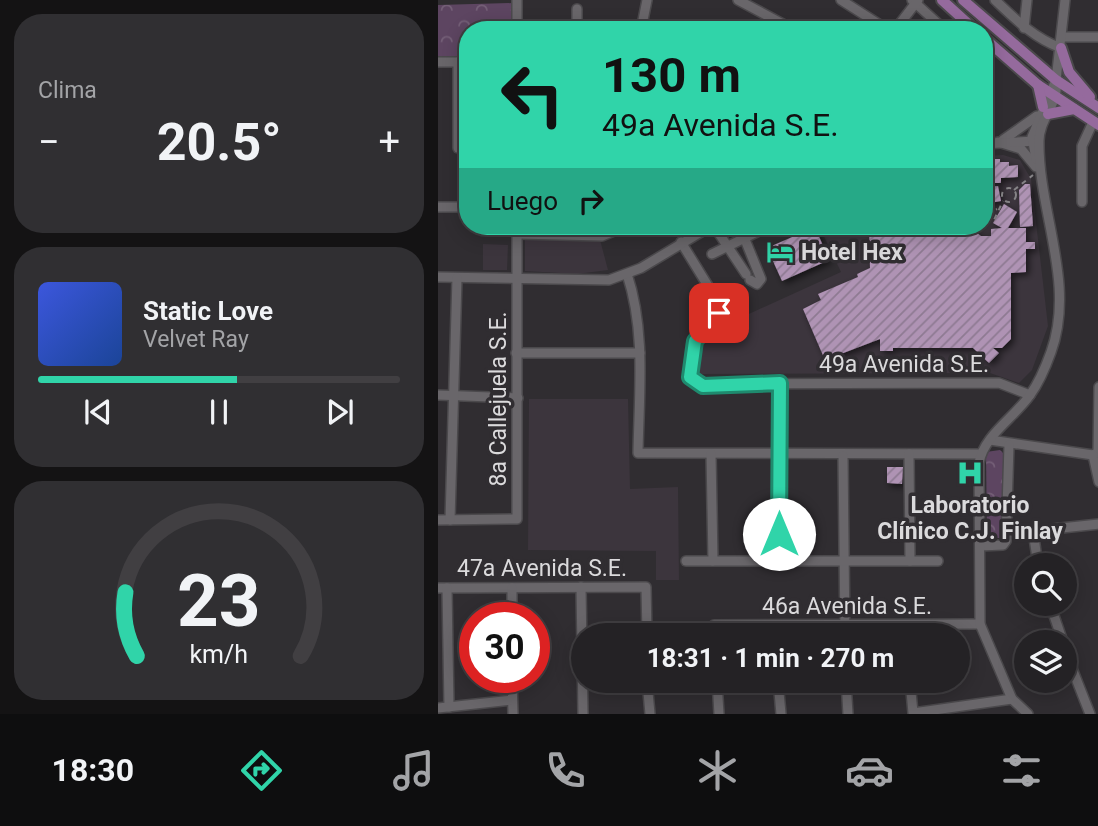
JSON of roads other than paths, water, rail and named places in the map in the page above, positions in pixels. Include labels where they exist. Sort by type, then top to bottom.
[{"type":"main road","points":[[942,0],[965,21]]},
{"type":"main road","points":[[963,0],[987,21]]},
{"type":"main road","points":[[993,26],[1056,80],[1098,108]]},
{"type":"main road","points":[[1061,43],[1069,72],[1098,108]]},
{"type":"main road","points":[[993,46],[1038,85],[1096,124]]},
{"type":"main road","points":[[1038,85],[1044,112],[1074,109]]},
{"type":"street","points":[[517,0],[517,21]]},
{"type":"street","points":[[643,21],[647,0]]},
{"type":"street","points":[[740,0],[778,21]]},
{"type":"street","points":[[840,0],[874,21]]},
{"type":"street","points":[[995,0],[1024,28],[1044,42],[1061,43],[1098,37]]},
{"type":"street","points":[[1024,28],[1027,0]]},
{"type":"street","points":[[1028,714],[1012,699],[980,624],[981,454],[1030,395],[1051,352],[1059,319],[1059,283],[1035,141],[1044,112],[1053,96],[1065,0]]},
{"type":"street","points":[[901,21],[915,1],[936,21]]},
{"type":"street","points":[[577,9],[577,21]]},
{"type":"street","points":[[438,62],[459,62]]},
{"type":"street","points":[[998,142],[1014,135],[1044,112]]},
{"type":"street","points":[[1082,202],[1082,146],[1096,124]]},
{"type":"street","points":[[458,148],[459,131]]},
{"type":"street","points":[[993,143],[1035,141]]},
{"type":"street","points":[[998,142],[1024,152],[1041,174]]},
{"type":"street","points":[[438,207],[459,207]]},
{"type":"street","name":"8a Callejuela S.E.","points":[[450,520],[517,519],[517,235]]},
{"type":"street","points":[[438,277],[590,281],[626,274],[641,268],[695,235]]},
{"type":"street","points":[[719,235],[748,277],[757,284],[761,279],[744,237]]},
{"type":"street","points":[[712,254],[746,235]]},
{"type":"street","name":"49a Avenida S.E.","points":[[681,242],[721,307],[695,341],[689,371],[692,381],[703,386],[780,383],[999,383],[1030,395]]},
{"type":"street","points":[[626,274],[636,309],[640,353],[638,453],[843,456],[981,454]]},
{"type":"street","points":[[438,520],[450,520],[457,278]]},
{"type":"street","points":[[516,353],[640,353]]},
{"type":"street","points":[[779,561],[780,383]]},
{"type":"street","points":[[1098,387],[1098,482]]},
{"type":"street","points":[[438,395],[518,398]]},
{"type":"street","points":[[990,440],[1009,445],[1097,453]]},
{"type":"street","points":[[980,546],[1003,545],[1006,541],[1009,445]]},
{"type":"street","points":[[711,454],[713,561]]},
{"type":"street","points":[[909,454],[910,561]]},
{"type":"street","points":[[843,456],[844,623]]},
{"type":"street","points":[[1036,553],[1033,531],[1098,524]]},
{"type":"street","points":[[686,561],[938,561]]},
{"type":"street","points":[[581,587],[583,714]]},
{"type":"street","name":"47a Avenida S.E.","points":[[442,588],[646,587],[647,623]]},
{"type":"street","points":[[442,588],[449,707]]},
{"type":"street","points":[[512,589],[512,602]]},
{"type":"street","name":"46a Avenida S.E.","points":[[970,625],[980,624]]},
{"type":"street","points":[[1077,681],[1090,714]]},
{"type":"street","points":[[512,693],[513,714]]},
{"type":"street","points":[[648,693],[650,714]]},
{"type":"street","points":[[718,693],[719,714]]},
{"type":"street","points":[[779,693],[781,714]]},
{"type":"street","points":[[847,693],[848,714]]},
{"type":"street","points":[[911,693],[913,713],[1012,699]]},
{"type":"street","points":[[438,708],[512,699]]},
{"type":"place","name":"Hotel Hex","points":[[780,252]]},
{"type":"place","name":"Laboratorio Clínico C.J. Finlay","points":[[970,473]]}]
